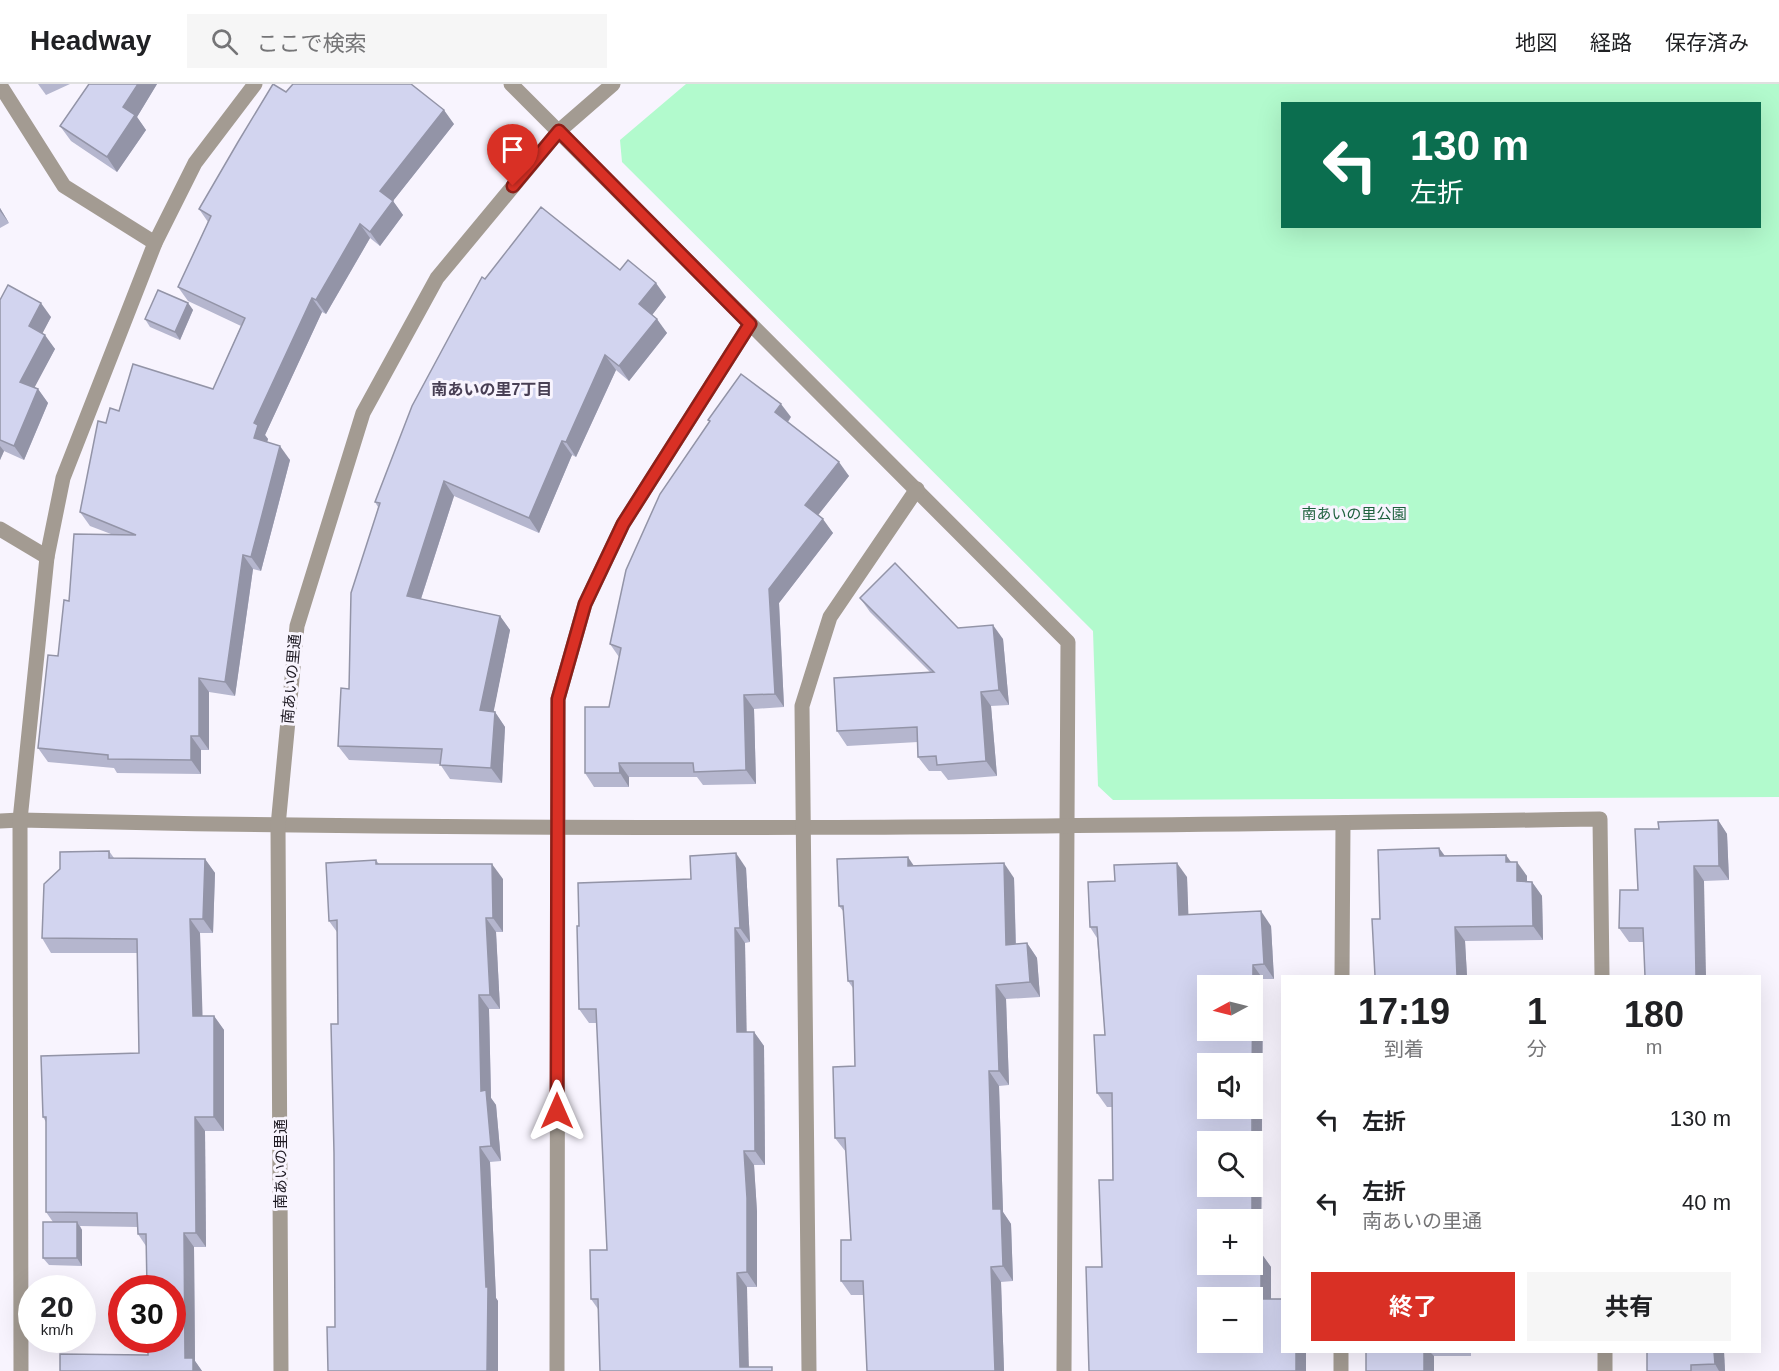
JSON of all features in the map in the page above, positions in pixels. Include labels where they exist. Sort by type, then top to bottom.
[{"type":"street","points":[[21,1371],[20,820],[47,557],[63,478],[155,243],[195,163],[255,84]]},
{"type":"street","points":[[511,84],[1068,642],[1064,1371]]},
{"type":"street","name":"南あいの里通","points":[[281,1371],[278,826],[297,626],[363,413],[437,278],[559,131],[613,84]]},
{"type":"street","points":[[0,85],[64,186],[155,243]]},
{"type":"street","points":[[557,1371],[558,699],[585,604],[623,524],[750,324]]},
{"type":"street","points":[[809,1371],[801,706],[830,617],[917,489]]},
{"type":"street","points":[[0,529],[47,557]]},
{"type":"street","points":[[0,821],[278,826],[803,828],[1600,819],[1602,975]]},
{"type":"street","points":[[1342,975],[1343,823]]},
{"type":"street","points":[[1341,1353],[1341,1371]]},
{"type":"street","points":[[1605,1353],[1605,1371]]},
{"type":"green space","name":"南あいの里公園","points":[[686,84],[1779,84],[1779,797],[1113,800],[1098,786],[1093,631],[622,162],[620,140]]},
{"type":"building","points":[[89,84],[138,84],[123,107],[135,115],[107,157],[60,126]]},
{"type":"building","points":[[273,84],[286,92],[293,84],[411,84],[444,110],[380,191],[393,201],[370,232],[360,224],[316,300],[312,298],[254,423],[258,425],[254,438],[280,446],[251,557],[243,555],[225,682],[199,678],[199,736],[191,736],[191,760],[108,759],[108,755],[38,748],[48,655],[58,656],[64,600],[69,601],[74,534],[136,535],[80,512],[98,421],[106,423],[110,408],[119,411],[133,364],[213,389],[245,318],[178,287],[211,216],[199,209]]},
{"type":"building","points":[[541,207],[620,270],[628,260],[656,283],[639,304],[657,319],[619,366],[605,355],[566,442],[562,441],[529,518],[444,481],[407,596],[500,616],[480,710],[495,712],[491,768],[440,765],[442,749],[338,746],[341,688],[349,689],[351,593],[380,503],[375,502],[412,406],[482,277],[485,279]]},
{"type":"building","points":[[8,285],[41,303],[29,326],[45,335],[20,382],[38,389],[14,446],[0,440],[0,300]]},
{"type":"building","points":[[158,290],[188,303],[175,332],[145,319]]},
{"type":"building","points":[[741,374],[781,404],[775,412],[839,462],[805,505],[823,519],[769,589],[775,694],[744,695],[746,770],[694,772],[693,763],[619,763],[620,773],[585,773],[585,707],[609,707],[621,648],[610,644],[626,570],[660,494]]},
{"type":"building","points":[[895,563],[958,628],[993,625],[999,690],[981,692],[986,761],[937,765],[936,756],[918,757],[917,727],[837,731],[834,678],[934,672],[860,598]]},
{"type":"building","points":[[1718,820],[1719,866],[1694,866],[1696,975],[1645,975],[1643,928],[1619,928],[1620,890],[1638,890],[1635,829],[1659,829],[1658,822]]},
{"type":"building","points":[[1439,848],[1440,856],[1506,855],[1506,862],[1517,862],[1517,881],[1532,882],[1533,926],[1455,927],[1457,975],[1375,975],[1372,919],[1380,919],[1378,850]]},
{"type":"building","points":[[109,851],[109,858],[205,859],[203,919],[190,919],[193,1016],[214,1016],[214,1117],[195,1117],[196,1233],[184,1233],[184,1275],[147,1275],[146,1234],[138,1234],[137,1213],[46,1212],[46,1117],[43,1117],[41,1056],[139,1053],[137,939],[42,938],[44,884],[60,869],[60,852]]},
{"type":"building","points":[[736,853],[740,928],[735,928],[737,1032],[754,1032],[755,1151],[744,1151],[747,1198],[747,1272],[737,1273],[740,1367],[772,1367],[772,1371],[600,1371],[598,1299],[591,1299],[590,1250],[607,1250],[596,1009],[579,1009],[578,883],[691,879],[690,856]]},
{"type":"building","points":[[908,857],[908,866],[1004,863],[1006,945],[1027,943],[1030,982],[996,985],[999,1071],[989,1071],[993,1209],[1001,1209],[1003,1266],[991,1267],[995,1371],[867,1371],[863,1281],[841,1281],[841,1240],[851,1240],[845,1138],[835,1138],[833,1067],[855,1066],[853,981],[848,981],[843,906],[839,906],[837,859]]},
{"type":"building","points":[[376,860],[376,864],[492,864],[493,918],[486,918],[490,995],[479,995],[481,1091],[486,1090],[491,1146],[480,1147],[486,1287],[488,1287],[487,1371],[328,1371],[327,1327],[335,1327],[331,1024],[338,1024],[337,920],[329,921],[326,863]]},
{"type":"building","points":[[1177,863],[1179,915],[1261,911],[1264,964],[1253,965],[1253,975],[1197,975],[1197,1041],[1252,1041],[1252,1053],[1197,1053],[1197,1119],[1252,1119],[1252,1131],[1197,1131],[1197,1197],[1252,1197],[1252,1209],[1197,1209],[1197,1275],[1261,1275],[1261,1287],[1197,1287],[1197,1353],[1263,1353],[1263,1299],[1281,1299],[1281,1353],[1296,1353],[1296,1371],[1089,1371],[1086,1267],[1102,1267],[1099,1180],[1113,1180],[1112,1093],[1097,1093],[1094,1035],[1105,1035],[1097,927],[1090,927],[1088,882],[1115,881],[1114,865]]},
{"type":"building","points":[[43,1222],[77,1222],[77,1258],[43,1258]]},
{"type":"building","points":[[148,1353],[185,1353],[185,1358],[193,1358],[193,1371],[60,1371],[60,1354],[148,1355]]},
{"type":"building","points":[[1366,1353],[1424,1353],[1424,1371],[1366,1371]]},
{"type":"building","points":[[1647,1353],[1714,1353],[1715,1364],[1691,1365],[1691,1371],[1647,1371]]},
{"type":"district","name":"南あいの里7丁目","points":[[492,389]]},
{"type":"route","points":[[513,186],[559,131],[750,324],[623,524],[585,604],[558,699],[557,1111]]}]
